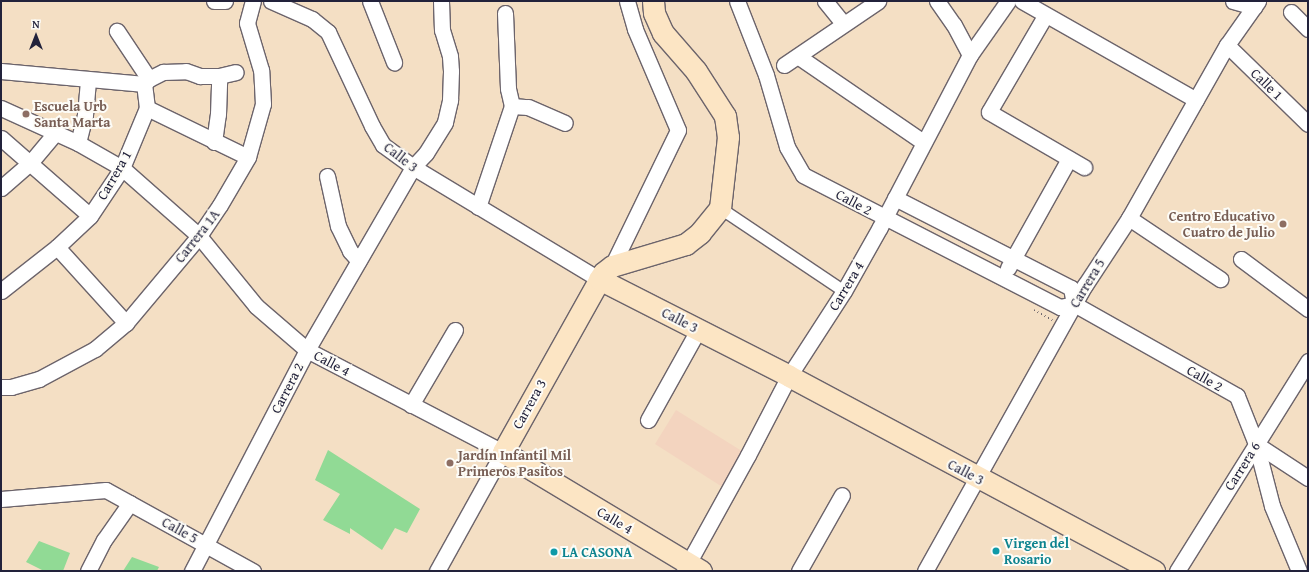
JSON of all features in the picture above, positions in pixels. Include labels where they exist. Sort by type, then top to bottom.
[{"type":"main road","points":[[605,272],[686,244],[700,233],[720,208],[728,137],[725,116],[696,71],[663,33],[654,13],[654,1]]},
{"type":"main road","name":"Calle 3","points":[[605,272],[698,330],[789,376],[977,478],[1154,571]]},
{"type":"main road","name":"Carrera 3","points":[[503,452],[605,272]]},
{"type":"main road","name":"Calle 4","points":[[503,452],[691,569]]},
{"type":"street","points":[[214,1],[226,1]]},
{"type":"street","name":"Carrera 1A","points":[[1,387],[11,388],[39,379],[95,349],[126,323],[199,236],[220,206],[248,157],[263,104],[261,70],[247,23],[253,1]]},
{"type":"street","name":"Calle 3","points":[[271,1],[312,19],[328,32],[372,126],[383,145],[413,167],[478,207],[605,272]]},
{"type":"street","points":[[370,1],[394,62]]},
{"type":"street","name":"Carrera 2","points":[[192,571],[307,350],[413,167],[426,154],[445,122],[450,100],[450,56],[442,30],[442,1]]},
{"type":"street","name":"Carrera 3","points":[[605,272],[677,136],[678,126],[635,30],[626,1]]},
{"type":"street","name":"Calle 2","points":[[738,1],[766,75],[787,147],[803,175],[1060,307],[1074,304],[1237,396],[1256,444],[1272,506],[1299,571]]},
{"type":"street","points":[[825,1],[843,23]]},
{"type":"street","points":[[784,65],[799,57],[843,23],[878,1]]},
{"type":"street","points":[[937,1],[954,25],[970,55]]},
{"type":"street","name":"Carrera 4","points":[[691,569],[789,376],[844,291],[885,218],[923,142],[970,55],[1008,1]]},
{"type":"street","points":[[1022,1],[1045,16],[1196,100]]},
{"type":"street","points":[[1233,1],[1256,4]]},
{"type":"street","name":"Carrera 5","points":[[925,571],[1074,304],[1129,218],[1227,45],[1256,4]]},
{"type":"street","points":[[1291,12],[1308,29]]},
{"type":"street","points":[[478,207],[512,106],[508,88],[505,13]]},
{"type":"street","points":[[1045,16],[990,112],[1084,167]]},
{"type":"street","name":"Carrera 1","points":[[1,291],[57,247],[90,216],[122,168],[147,108],[146,81],[117,31]]},
{"type":"street","name":"Calle 1","points":[[1227,45],[1308,124]]},
{"type":"street","points":[[799,57],[923,142]]},
{"type":"street","points":[[1,71],[88,80],[146,81],[164,72],[186,71],[200,76],[219,76],[236,72]]},
{"type":"street","points":[[214,142],[218,114],[219,76]]},
{"type":"street","points":[[78,143],[85,115],[88,80]]},
{"type":"street","points":[[512,106],[528,107],[565,123]]},
{"type":"street","name":"Calle 4","points":[[1,108],[56,132],[122,168],[199,236],[256,306],[307,350],[503,452]]},
{"type":"street","points":[[147,108],[214,142],[248,157]]},
{"type":"street","points":[[1,188],[30,162],[56,132]]},
{"type":"street","points":[[1,138],[90,216]]},
{"type":"street","points":[[1003,278],[1069,159]]},
{"type":"street","points":[[327,176],[338,226],[350,251],[359,261]]},
{"type":"street","name":"Calle 2","points":[[895,198],[1071,288],[1074,304]]},
{"type":"street","points":[[720,208],[844,291]]},
{"type":"street","points":[[1129,218],[1220,279]]},
{"type":"street","points":[[57,247],[126,323]]},
{"type":"street","points":[[1241,259],[1308,309]]},
{"type":"street","points":[[411,405],[455,330]]},
{"type":"street","points":[[648,420],[698,330]]},
{"type":"street","name":"Carrera 6","points":[[1177,571],[1308,360]]},
{"type":"street","points":[[1256,444],[1308,478]]},
{"type":"street","name":"Carrera 3","points":[[437,571],[503,452]]},
{"type":"street","name":"Calle 5","points":[[1,499],[106,490],[253,571]]},
{"type":"street","points":[[799,571],[842,495]]},
{"type":"street","points":[[88,571],[104,540],[130,503]]},
{"type":"shaded area","points":[[676,410],[745,453],[724,488],[655,444]]},
{"type":"green space","points":[[328,450],[420,509],[407,533],[395,528],[382,550],[350,528],[350,534],[323,520],[340,494],[315,480]]},
{"type":"green space","points":[[39,541],[70,553],[63,571],[44,571],[26,562]]},
{"type":"green space","points":[[132,557],[159,567],[157,571],[123,571]]},
{"type":"place","name":"Escuela Urb Santa Marta","points":[[26,114]]},
{"type":"place","name":"Centro Educativo Cuatro de Julio","points":[[1283,224]]},
{"type":"place","name":"Jardín Infantil Mil Primeros Pasitos","points":[[450,463]]},
{"type":"place","name":"Virgen del Rosario","points":[[996,551]]},
{"type":"place","name":"LA CASONA","points":[[554,552]]}]
